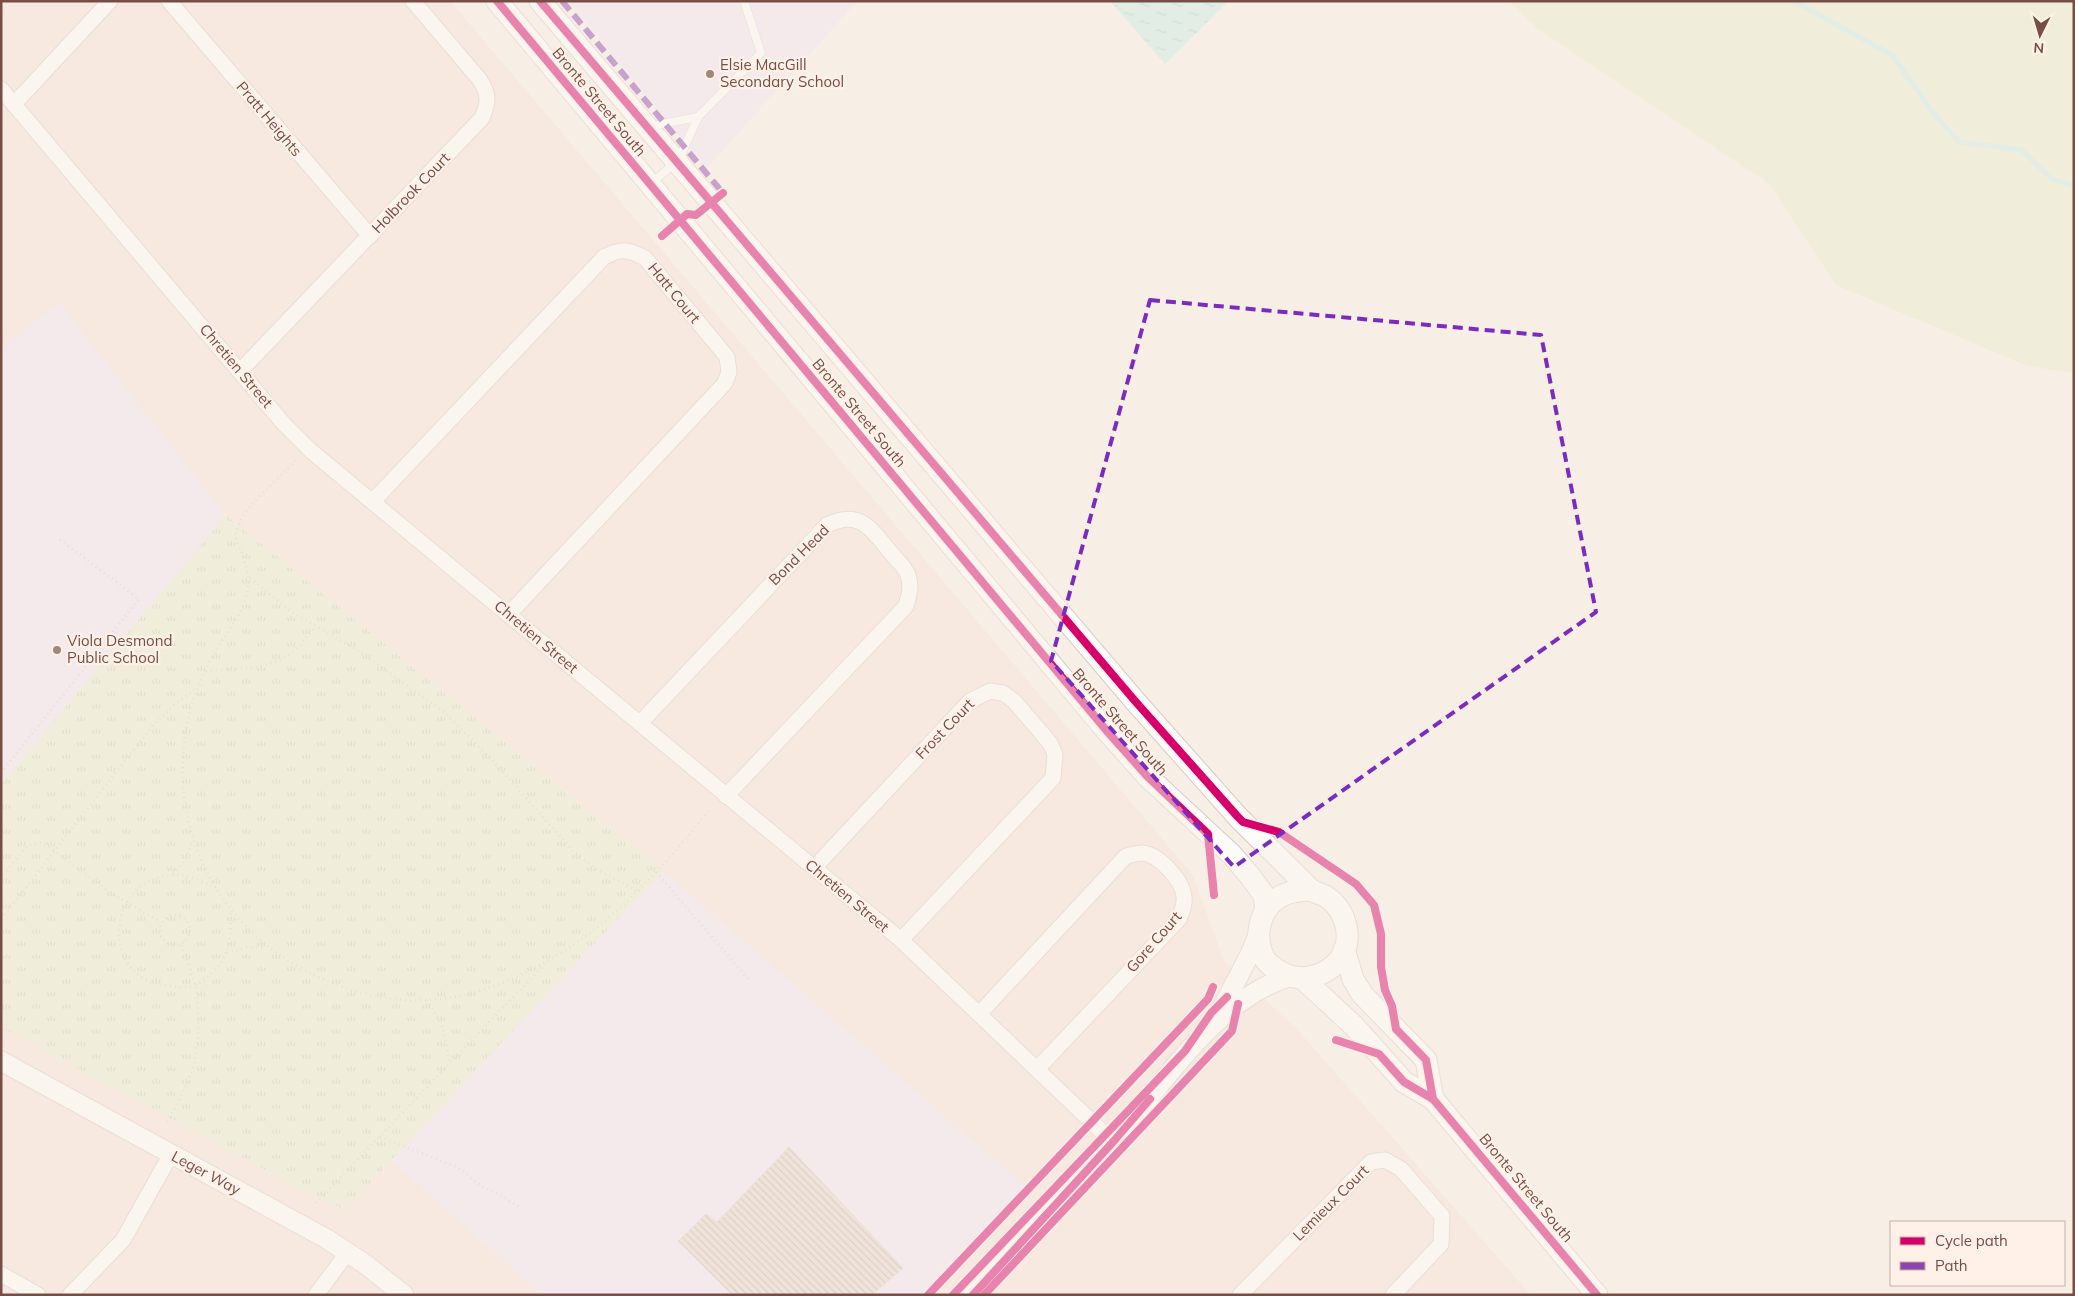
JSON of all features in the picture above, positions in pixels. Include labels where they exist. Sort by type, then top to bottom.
[{"type":"main road","name":"Bronte Street South","points":[[498,1],[1106,730],[1147,776],[1232,856],[1252,878],[1264,895],[1266,910]]},
{"type":"main road","name":"Bronte Street South","points":[[540,1],[678,161],[1135,701],[1238,817],[1311,890]]},
{"type":"main road","points":[[1311,890],[1327,897],[1340,908],[1346,924],[1347,941],[1341,957],[1330,970],[1314,977],[1297,977],[1279,971],[1265,960],[1260,943],[1259,926],[1266,910],[1278,898],[1294,891],[1311,890]]},
{"type":"main road","name":"Bronte Street South","points":[[1344,949],[1353,979],[1362,994],[1426,1060],[1433,1099]]},
{"type":"main road","name":"Bronte Street South","points":[[1297,977],[1354,1026],[1404,1082],[1433,1099],[1597,1295]]},
{"type":"street","points":[[14,104],[110,1]]},
{"type":"street","name":"Pratt Heights","points":[[169,1],[370,236]]},
{"type":"street","name":"Holbrook Court","points":[[240,371],[482,118],[487,106],[487,92],[480,80],[414,1]]},
{"type":"street","name":"Chretien Street","points":[[1,89],[240,371],[311,451],[901,940],[1113,1142]]},
{"type":"street","name":"Hatt Court","points":[[373,501],[604,257],[618,250],[635,252],[646,258],[727,357],[729,372],[725,384],[509,614]]},
{"type":"street","name":"Bond Head","points":[[640,723],[827,525],[839,519],[851,518],[867,525],[908,575],[910,591],[906,606],[726,796]]},
{"type":"street","name":"Frost Court","points":[[814,868],[970,702],[990,691],[1003,693],[1014,701],[1050,743],[1055,754],[1053,778],[901,940]]},
{"type":"street","name":"Gore Court","points":[[979,1014],[1126,856],[1142,853],[1154,857],[1165,866],[1181,887],[1184,896],[1184,907],[1178,919],[1037,1069]]},
{"type":"street","points":[[1215,1022],[1252,950],[1259,932]]},
{"type":"street","points":[[973,1295],[1113,1142],[1215,1022],[1258,989],[1297,977]]},
{"type":"street","name":"Leger Way","points":[[1,1062],[348,1252],[404,1295]]},
{"type":"street","points":[[70,1295],[123,1240],[171,1154]]},
{"type":"street","name":"Lemieux Court","points":[[1240,1295],[1371,1162],[1385,1160],[1402,1169],[1442,1216],[1441,1244],[1393,1295]]},
{"type":"street","points":[[316,1295],[348,1252]]},
{"type":"street","points":[[1,1274],[38,1295]]},
{"type":"lane","points":[[650,184],[678,161],[698,117],[760,53],[744,1]]},
{"type":"lane","points":[[648,127],[698,117]]},
{"type":"path","points":[[296,461],[242,516],[236,535],[249,572],[249,578],[240,611],[217,648],[197,688],[185,734],[182,777],[186,813],[193,840],[217,889],[248,930],[267,947],[319,980],[369,996],[406,1002],[480,991],[545,964],[609,920],[656,872],[711,808]]},
{"type":"path","points":[[1,773],[138,599],[59,539]]},
{"type":"path","points":[[249,578],[292,612],[360,652],[444,712],[494,762],[574,852],[596,869],[637,891]]},
{"type":"path","points":[[206,671],[266,666],[293,652],[316,626]]},
{"type":"path","points":[[1,919],[150,729],[173,706],[197,688]]},
{"type":"path","points":[[173,875],[185,860],[193,840]]},
{"type":"path","points":[[6,871],[25,848],[34,843],[45,844],[86,877],[161,922]]},
{"type":"path","points":[[656,872],[750,980]]},
{"type":"path","points":[[217,889],[193,878],[173,875],[138,888],[126,902],[118,923],[120,948],[128,964],[146,979],[164,986],[196,986],[213,973],[227,953],[232,929],[230,908]]},
{"type":"path","points":[[173,915],[186,920],[190,933],[181,944],[172,945],[163,941],[159,932],[161,922],[173,915]]},
{"type":"path","points":[[166,1122],[182,1097],[194,1066],[199,1027],[196,986],[181,944]]},
{"type":"path","points":[[227,953],[248,948],[267,947]]},
{"type":"path","points":[[316,1203],[449,1063],[519,994],[545,964]]},
{"type":"path","points":[[426,1000],[439,1017],[446,1034],[449,1063]]},
{"type":"path","points":[[380,1137],[459,1168],[482,1186],[503,1196],[520,1208]]},
{"type":"highlighted area","points":[[1150,300],[1541,335],[1596,612],[1234,867],[1051,661]]},
{"type":"shaded area","points":[[1,1],[450,1],[1193,875],[1224,961],[1297,1029],[1531,1295],[1,1295]]},
{"type":"shaded area","name":"Elsie MacGill Secondary School","points":[[568,1],[858,1],[706,169]]},
{"type":"shaded area","name":"Viola Desmond Public School","points":[[59,302],[226,515],[1,784],[1,350]]},
{"type":"shaded area","points":[[663,871],[1031,1191],[925,1295],[541,1295],[391,1160]]},
{"type":"green space","points":[[1508,1],[2074,1],[2074,373],[2027,366],[1836,285],[1769,184],[1538,29]]},
{"type":"green space","points":[[226,515],[663,871],[345,1210],[284,1180],[1,1027],[1,784]]},
{"type":"water","points":[[1110,1],[1229,1],[1165,64]]},
{"type":"building","points":[[789,1147],[903,1268],[872,1295],[732,1295],[678,1241],[706,1214],[717,1222]]},
{"type":"waterway","points":[[1794,1],[1892,55],[1934,114],[1959,142],[2022,150],[2052,179],[2074,186]]},
{"type":"marked path","points":[[562,1],[723,193]]},
{"type":"cycle path","points":[[497,1],[1106,730],[1147,776],[1208,834],[1214,895]]},
{"type":"cycle path","points":[[540,1],[1135,701],[1238,817],[1243,822],[1279,832],[1356,884],[1374,905],[1381,934],[1381,967],[1385,990],[1392,1006],[1396,1029],[1426,1060],[1433,1099]]},
{"type":"cycle path","points":[[662,236],[687,214],[696,215],[723,193]]},
{"type":"cycle path","points":[[928,1295],[1208,999],[1213,987]]},
{"type":"cycle path","points":[[953,1295],[1185,1051],[1211,1013],[1227,997]]},
{"type":"cycle path","points":[[984,1295],[1232,1031],[1238,1004]]},
{"type":"cycle path","points":[[1336,1040],[1379,1054],[1404,1082],[1433,1099],[1597,1295]]},
{"type":"cycle path","points":[[973,1295],[1150,1099]]},
{"type":"place","name":"Elsie MacGill Secondary School","points":[[710,74]]},
{"type":"place","name":"Viola Desmond Public School","points":[[57,650]]}]
